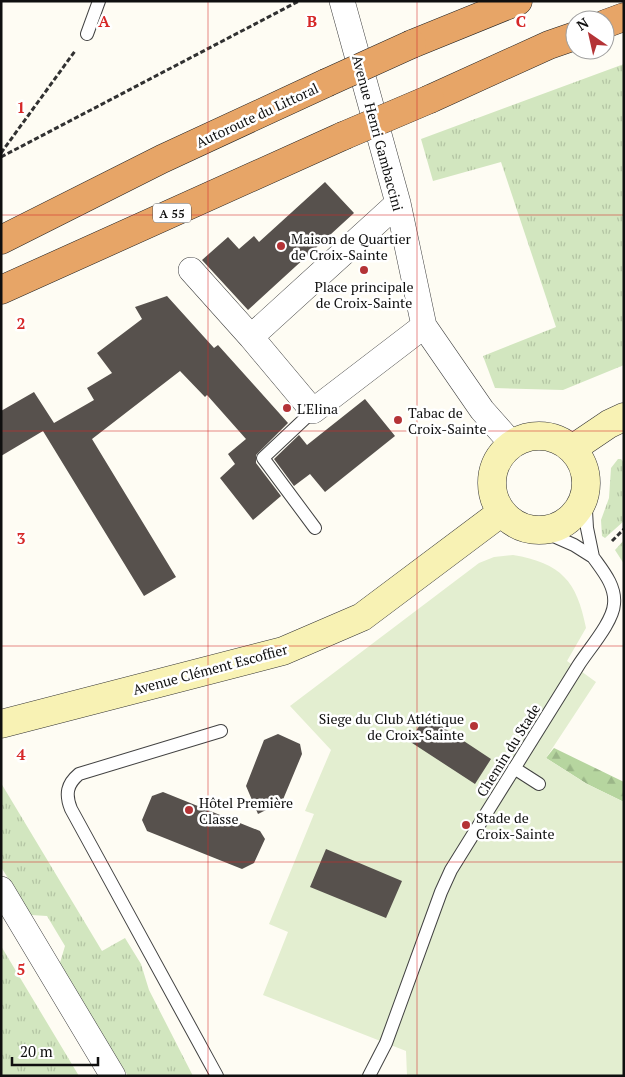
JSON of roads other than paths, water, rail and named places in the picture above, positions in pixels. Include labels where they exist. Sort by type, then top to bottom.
[{"type":"highway","name":"Autoroute du Littoral","points":[[1,240],[162,159],[326,82],[412,44],[518,1]]},
{"type":"highway","name":"A 55","points":[[1,290],[343,136],[565,39]]},
{"type":"main road","points":[[572,448],[624,416]]},
{"type":"main road","points":[[543,436],[558,440],[572,448],[582,462],[586,478],[585,494],[578,509],[562,524],[540,530],[526,528],[513,522],[502,512],[495,499],[492,484],[494,468],[501,455],[512,444],[527,438],[543,436]]},
{"type":"main road","name":"Avenue Clément Escoffier","points":[[1,724],[283,651],[362,617],[502,512]]},
{"type":"street","name":"Avenue Henri Gambaccini","points":[[342,1],[398,203],[424,326],[482,410],[512,444]]},
{"type":"street","points":[[251,337],[398,203]]},
{"type":"street","points":[[192,270],[313,411],[424,326]]},
{"type":"street","points":[[1,889],[113,1076]]},
{"type":"lane","points":[[87,34],[99,1]]},
{"type":"lane","points":[[313,411],[263,458],[315,528]]},
{"type":"lane","name":"Chemin du Stade","points":[[585,494],[593,557]]},
{"type":"lane","name":"Chemin du Stade","points":[[369,1076],[386,1043],[441,892],[452,870],[514,768],[612,616],[614,592],[610,582],[593,557],[574,545],[540,530]]},
{"type":"lane","points":[[217,1076],[70,809],[67,799],[67,788],[78,774],[221,731]]},
{"type":"lane","points":[[514,768],[539,784]]},
{"type":"place","name":"Maison de Quartier de Croix-Sainte","points":[[281,246]]},
{"type":"place","name":"Place principale de Croix-Sainte","points":[[364,270]]},
{"type":"place","name":"L'Elina","points":[[287,408]]},
{"type":"place","name":"Tabac de Croix-Sainte","points":[[398,420]]},
{"type":"place","name":"Siege du Club Atlétique de Croix-Sainte","points":[[474,726]]},
{"type":"place","name":"Hôtel Première Classe","points":[[189,810]]},
{"type":"place","name":"Stade de Croix-Sainte","points":[[466,825]]}]
